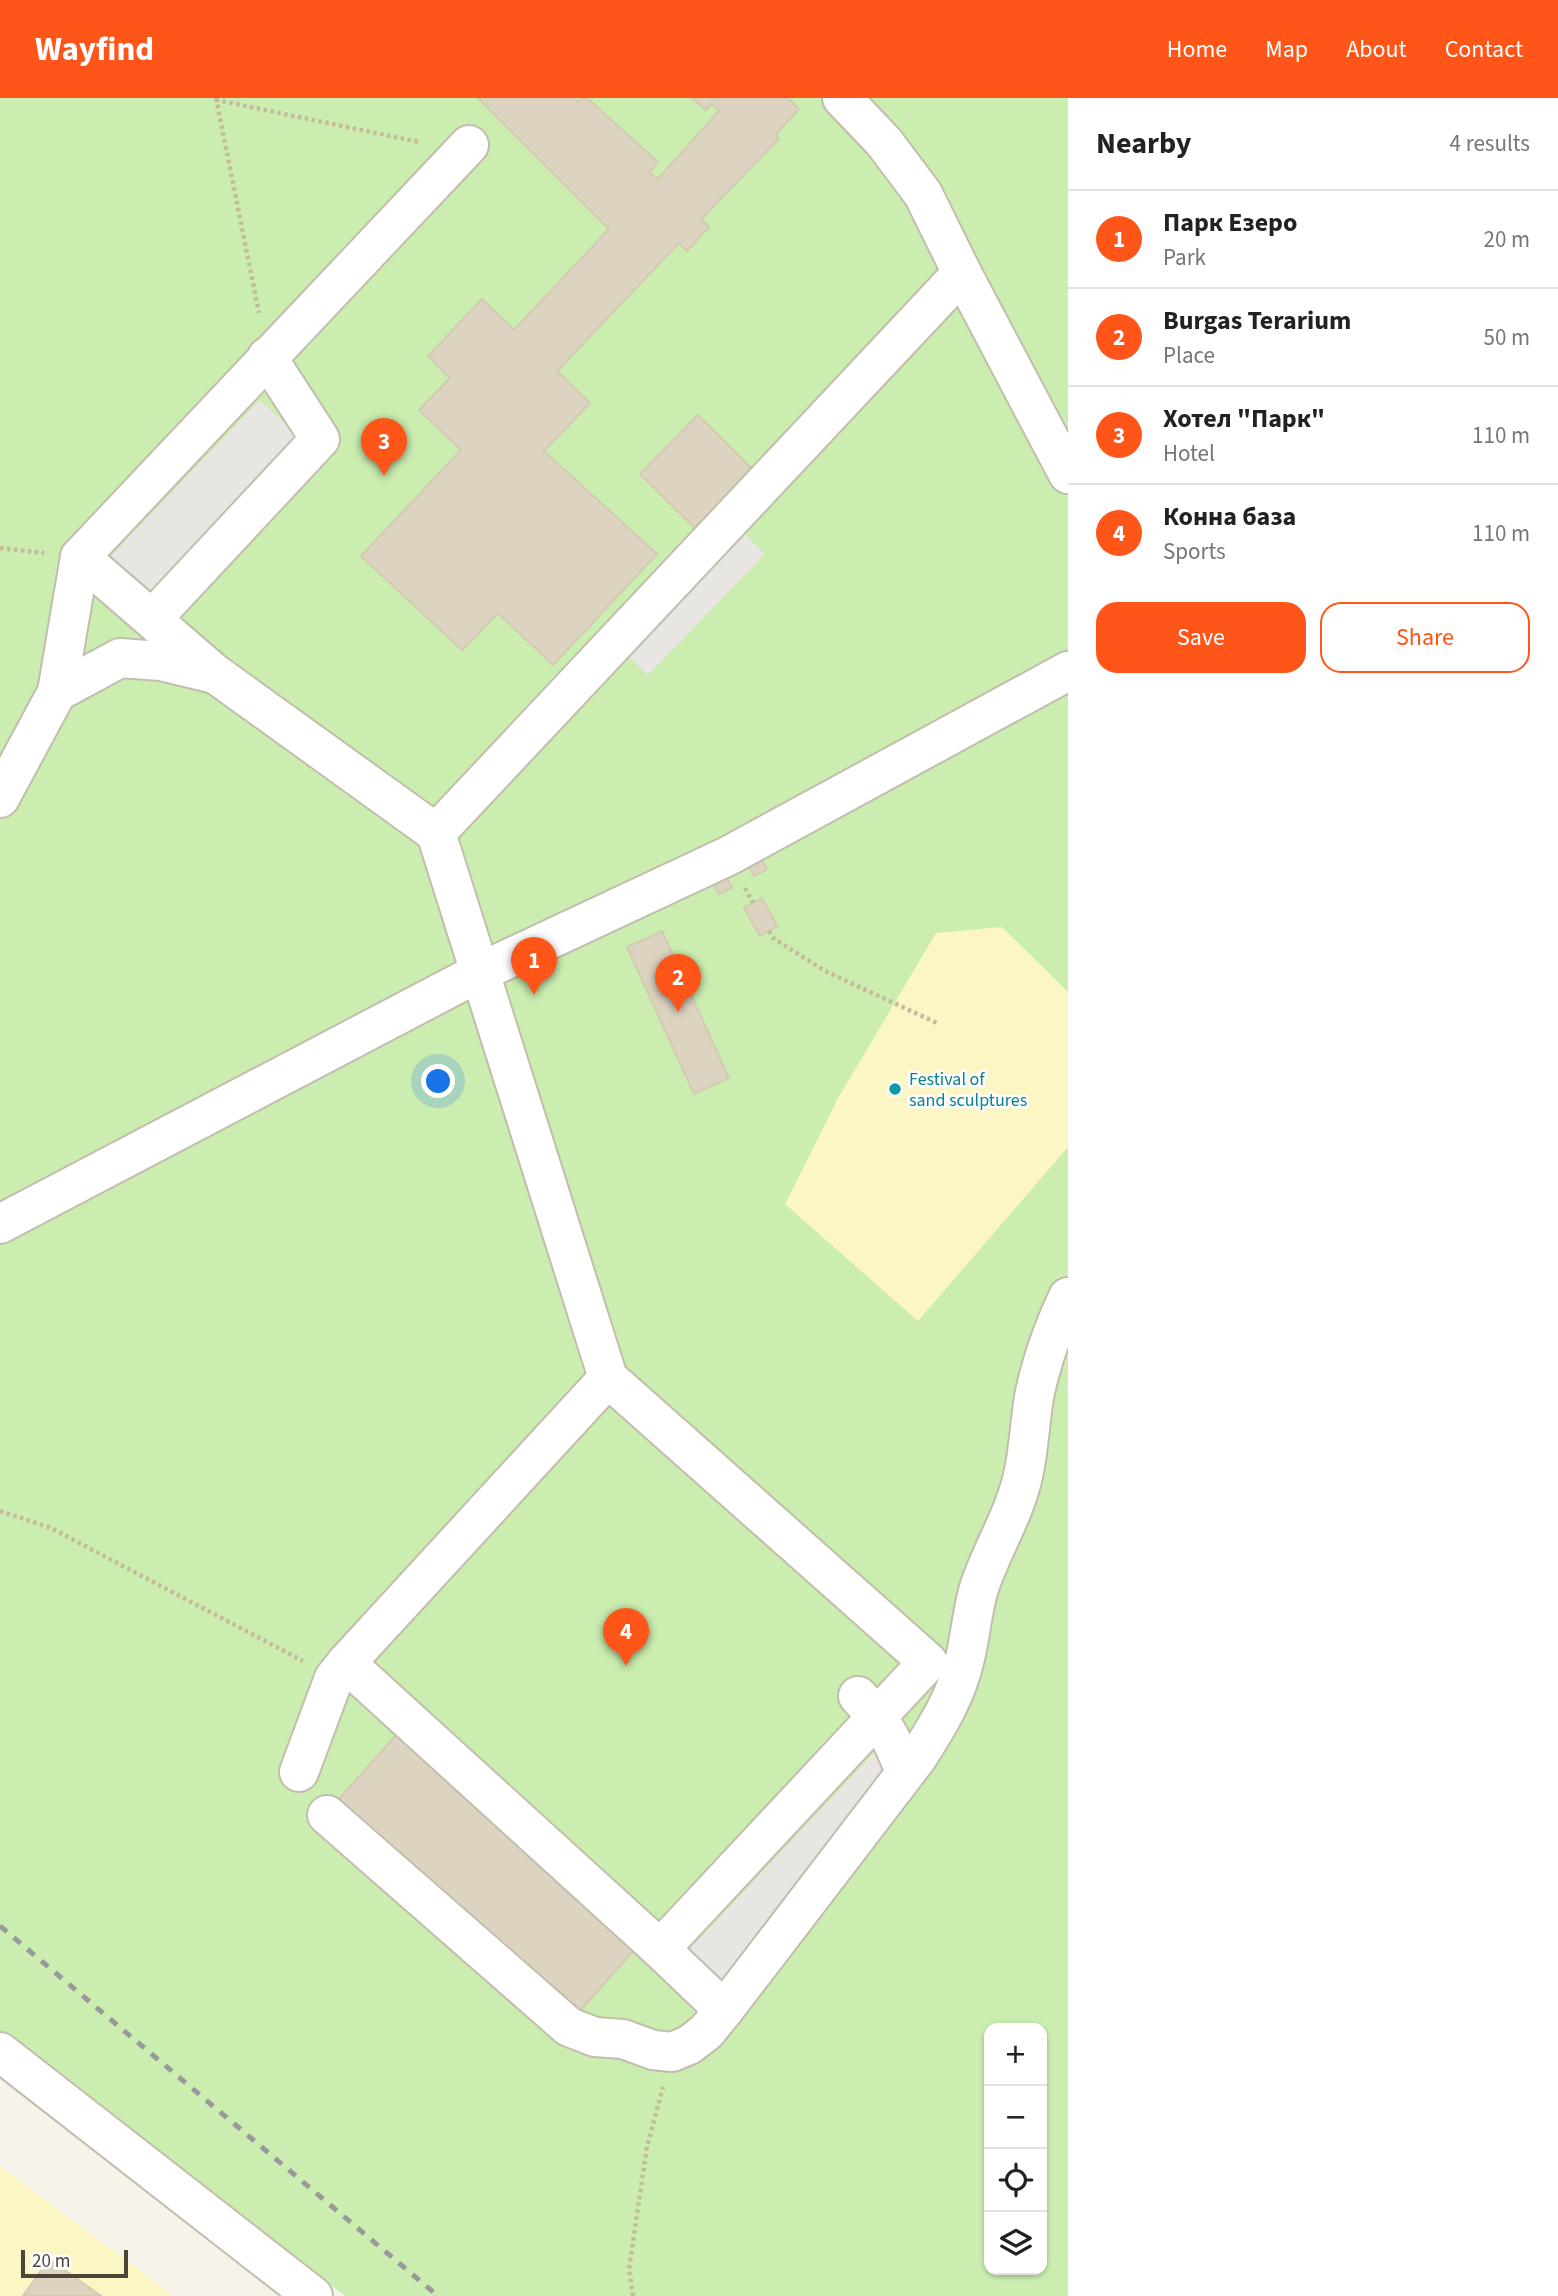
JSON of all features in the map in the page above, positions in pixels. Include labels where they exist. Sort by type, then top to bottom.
[{"type":"street","points":[[842,98],[884,142],[923,194],[1068,474]]},
{"type":"street","points":[[0,798],[57,692],[80,556],[468,145]]},
{"type":"street","points":[[436,833],[962,273]]},
{"type":"street","points":[[153,618],[320,439],[267,357]]},
{"type":"street","points":[[80,556],[214,673],[436,833],[608,1378],[929,1662],[868,1706],[660,1949]]},
{"type":"street","points":[[57,692],[120,658],[161,661],[214,673]]},
{"type":"street","points":[[0,1224],[478,973],[728,856],[1068,671]]},
{"type":"street","points":[[327,1815],[569,2027],[595,2037],[623,2039],[653,2050],[672,2052],[689,2045],[706,2032],[724,2010],[905,1772],[935,1730],[953,1697],[965,1659],[980,1586],[1013,1509],[1024,1471],[1034,1396],[1051,1334],[1068,1297]]},
{"type":"street","points":[[299,1772],[340,1671],[608,1378]]},
{"type":"street","points":[[340,1671],[660,1949],[724,2010]]},
{"type":"street","points":[[868,1706],[892,1738],[905,1772]]},
{"type":"street","points":[[0,2052],[313,2296]]},
{"type":"path","points":[[267,357],[217,99],[428,144],[468,145]]},
{"type":"path","points":[[769,931],[774,939],[825,971],[937,1023]]},
{"type":"path","points":[[0,1511],[51,1528],[340,1671]]},
{"type":"path","points":[[633,2296],[629,2269],[647,2147],[672,2052]]},
{"type":"green space","points":[[0,98],[1068,98],[1068,2296],[345,2296],[0,2032]]},
{"type":"sand","points":[[1002,927],[1068,992],[1068,1147],[918,1321],[785,1204],[837,1100],[936,933]]},
{"type":"sand","points":[[0,2166],[174,2296],[0,2296]]},
{"type":"shaded area","points":[[260,400],[311,448],[161,606],[110,557]]},
{"type":"shaded area","points":[[743,532],[765,554],[648,675],[626,654]]},
{"type":"shaded area","points":[[875,1752],[901,1778],[734,1997],[687,1952]]},
{"type":"building","points":[[478,98],[574,98],[578,102],[581,98],[587,98],[658,162],[649,172],[658,179],[719,111],[711,104],[706,110],[692,98],[788,98],[799,109],[776,134],[779,139],[701,219],[709,227],[687,251],[679,243],[557,371],[590,403],[544,451],[657,554],[553,665],[498,613],[462,650],[361,556],[461,450],[419,410],[450,378],[428,356],[482,299],[514,330],[609,229]]},
{"type":"building","points":[[698,415],[759,476],[701,534],[640,474]]},
{"type":"building","points":[[757,851],[767,869],[754,876],[744,857]]},
{"type":"building","points":[[723,869],[732,888],[719,894],[709,876]]},
{"type":"building","points":[[762,898],[777,926],[760,936],[744,908]]},
{"type":"building","points":[[662,931],[729,1078],[694,1094],[627,947]]},
{"type":"building","points":[[396,1735],[635,1949],[572,2020],[332,1807]]},
{"type":"building","points":[[49,2259],[101,2296],[23,2296]]},
{"type":"railway","points":[[0,1926],[438,2296]]},
{"type":"place","name":"Хотел \"Парк\"","points":[[384,476]]},
{"type":"place","name":"Парк Езеро","points":[[534,995]]},
{"type":"place","name":"Burgas Terarium","points":[[678,1012]]},
{"type":"place","name":"Festival of sand sculptures","points":[[895,1089]]},
{"type":"place","name":"Конна база","points":[[626,1666]]}]
